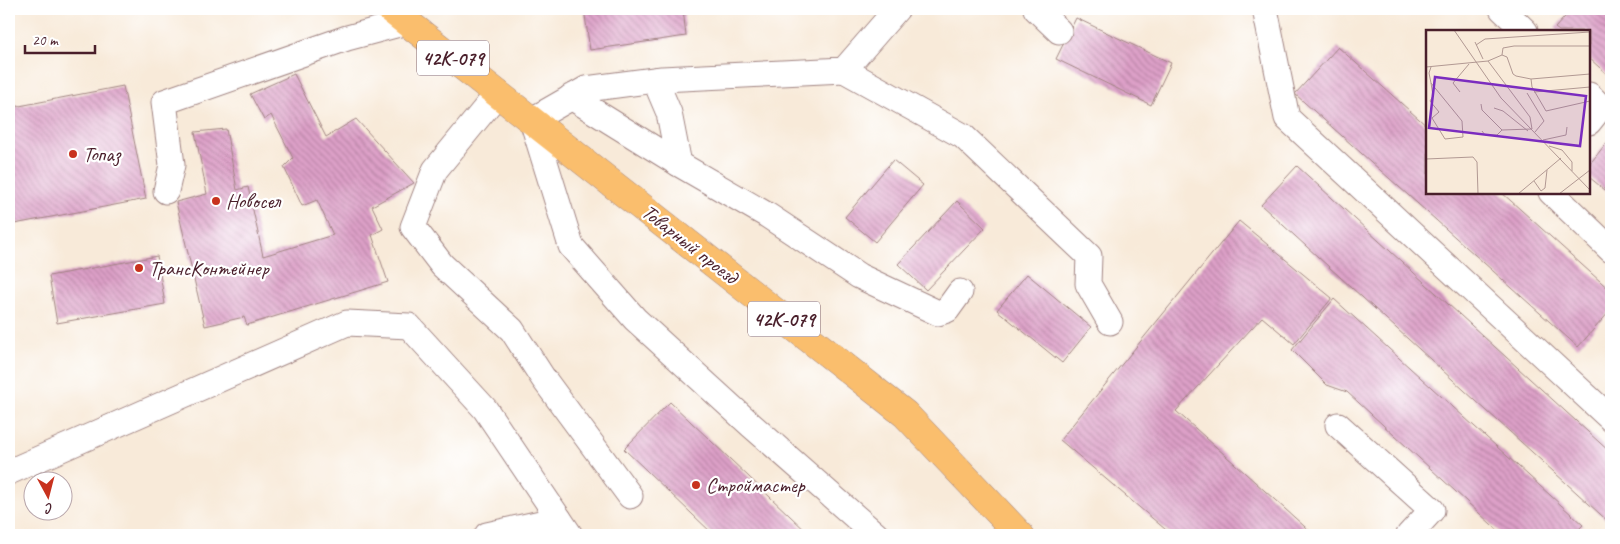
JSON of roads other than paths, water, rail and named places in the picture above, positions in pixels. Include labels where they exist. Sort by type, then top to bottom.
[{"type":"main road","name":"Товарный проезд","points":[[399,15],[905,414],[1020,535]]},
{"type":"lane","points":[[844,70],[897,9]]},
{"type":"lane","points":[[1036,9],[1060,31]]},
{"type":"lane","points":[[1265,9],[1287,118],[1611,419]]},
{"type":"lane","points":[[1502,9],[1524,30]]},
{"type":"lane","points":[[166,191],[172,165],[164,102],[347,38],[399,15]]},
{"type":"lane","points":[[876,535],[751,425],[635,319],[571,246],[532,120],[586,89],[655,80],[844,70],[963,136],[1089,256],[1088,284],[1110,322]]},
{"type":"lane","points":[[655,80],[669,113],[679,164]]},
{"type":"lane","points":[[498,93],[434,170],[413,227],[442,265],[512,330],[543,378],[630,496]]},
{"type":"lane","points":[[1590,96],[1601,107],[1590,121]]},
{"type":"lane","points":[[571,97],[679,164],[767,215],[859,276],[938,313],[947,310],[960,292]]},
{"type":"lane","points":[[1553,194],[1611,250]]},
{"type":"lane","points":[[9,472],[347,323],[409,326],[485,409],[565,527],[487,535]]},
{"type":"lane","points":[[1338,425],[1432,510],[1409,535]]},
{"type":"place","name":"Топаз","points":[[73,154]]},
{"type":"place","name":"Новосел","points":[[216,201]]},
{"type":"place","name":"ТрансКонтейнер","points":[[139,268]]},
{"type":"place","name":"Строймастер","points":[[696,485]]}]
